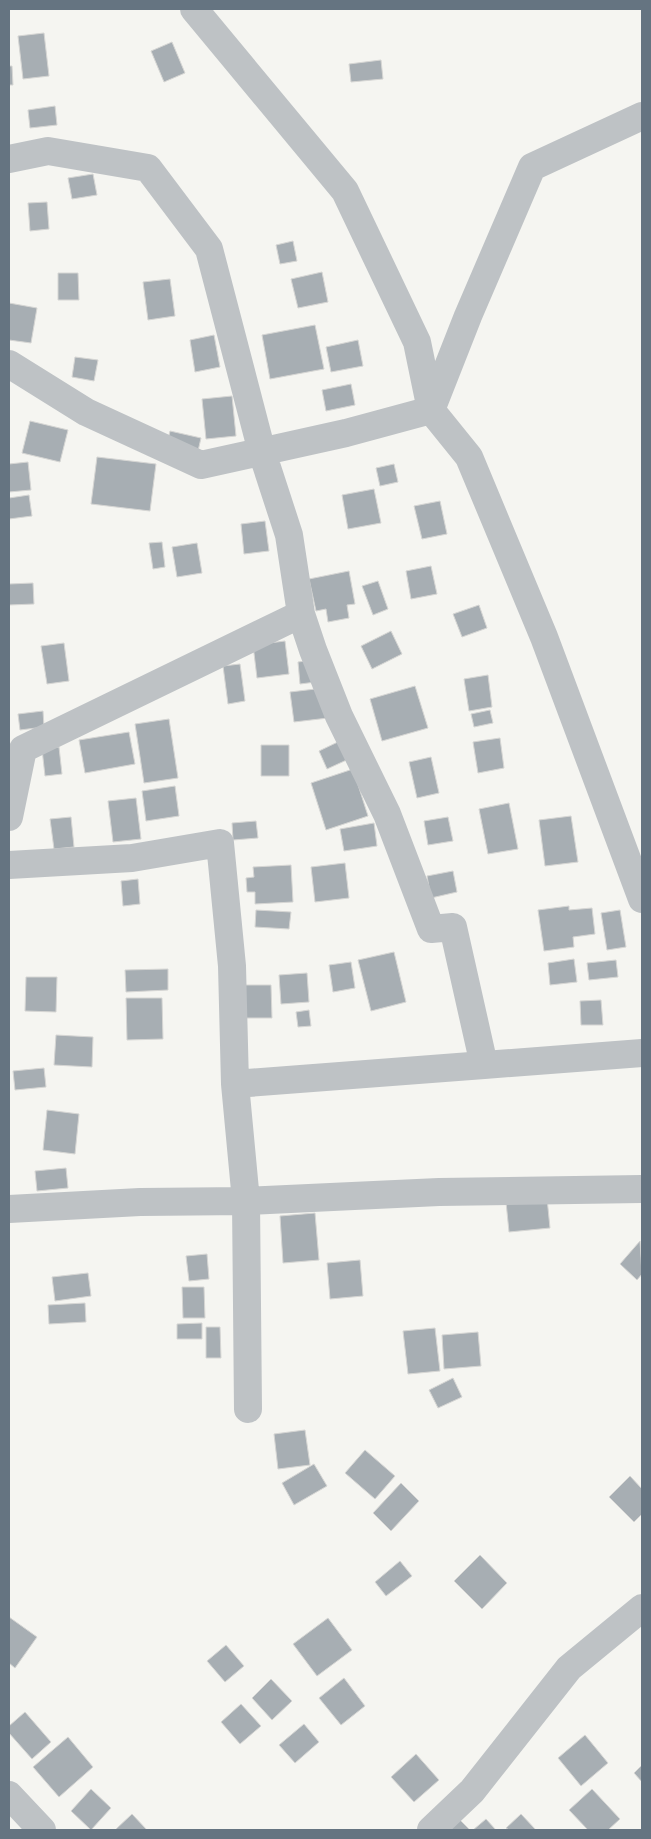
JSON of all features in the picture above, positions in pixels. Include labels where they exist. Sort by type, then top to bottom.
[{"type":"street","points":[[194,9],[345,191],[417,342],[431,410],[470,457],[544,637],[642,899]]},
{"type":"street","points":[[431,410],[468,316],[532,168],[642,116]]},
{"type":"street","points":[[9,159],[48,151],[148,168],[209,249],[262,452],[289,535],[301,614],[313,650],[338,716],[387,814],[431,929],[453,927],[484,1065]]},
{"type":"street","points":[[9,364],[86,412],[201,465],[262,452],[431,410]]},
{"type":"street","points":[[9,817],[23,749],[301,614]]},
{"type":"street","points":[[9,865],[132,858],[220,843],[232,966],[235,1084],[246,1201],[248,1409]]},
{"type":"street","points":[[235,1084],[642,1053]]},
{"type":"street","points":[[9,1209],[140,1202],[246,1201],[439,1192],[642,1189]]},
{"type":"street","points":[[431,1830],[472,1791],[569,1668],[642,1608]]},
{"type":"street","points":[[9,1794],[42,1830]]},
{"type":"building","points":[[44,33],[49,76],[23,79],[18,36]]},
{"type":"building","points":[[172,42],[185,73],[164,82],[151,51]]},
{"type":"building","points":[[381,60],[383,79],[351,82],[349,64]]},
{"type":"building","points":[[9,66],[12,66],[13,85],[9,85]]},
{"type":"building","points":[[55,106],[57,125],[30,128],[28,110]]},
{"type":"building","points":[[93,174],[97,195],[72,199],[68,178]]},
{"type":"building","points":[[47,202],[49,229],[30,231],[28,203]]},
{"type":"building","points":[[293,241],[297,261],[280,264],[276,245]]},
{"type":"building","points":[[322,272],[328,302],[298,308],[291,279]]},
{"type":"building","points":[[58,273],[78,273],[79,300],[58,300]]},
{"type":"building","points":[[170,279],[175,316],[148,320],[143,282]]},
{"type":"building","points":[[9,303],[37,308],[31,343],[9,340]]},
{"type":"building","points":[[315,325],[324,369],[270,379],[262,335]]},
{"type":"building","points":[[214,335],[220,367],[195,372],[190,340]]},
{"type":"building","points":[[358,340],[363,366],[331,372],[326,347]]},
{"type":"building","points":[[75,357],[98,360],[94,381],[72,377]]},
{"type":"building","points":[[351,384],[355,405],[326,411],[322,390]]},
{"type":"building","points":[[232,396],[236,436],[206,439],[202,399]]},
{"type":"building","points":[[30,421],[68,430],[60,462],[22,453]]},
{"type":"building","points":[[170,431],[201,438],[198,451],[167,445]]},
{"type":"building","points":[[97,457],[156,464],[150,511],[91,504]]},
{"type":"building","points":[[28,462],[31,490],[9,492],[9,464]]},
{"type":"building","points":[[394,464],[398,482],[380,486],[376,468]]},
{"type":"building","points":[[374,489],[381,523],[348,529],[342,495]]},
{"type":"building","points":[[29,495],[32,516],[9,519],[9,498]]},
{"type":"building","points":[[440,501],[447,534],[422,539],[414,506]]},
{"type":"building","points":[[265,521],[269,551],[244,554],[241,524]]},
{"type":"building","points":[[162,542],[165,567],[153,569],[149,543]]},
{"type":"building","points":[[197,543],[202,573],[177,577],[172,547]]},
{"type":"building","points":[[431,566],[437,594],[411,599],[406,571]]},
{"type":"building","points":[[349,571],[355,604],[347,605],[349,618],[328,622],[326,609],[316,611],[309,579]]},
{"type":"building","points":[[378,581],[388,609],[373,615],[362,586]]},
{"type":"building","points":[[33,583],[34,604],[9,605],[9,584]]},
{"type":"building","points":[[479,605],[487,628],[462,637],[453,614]]},
{"type":"building","points":[[391,631],[402,654],[372,669],[361,646]]},
{"type":"building","points":[[285,641],[289,674],[257,678],[253,645]]},
{"type":"building","points":[[64,643],[69,681],[47,684],[41,646]]},
{"type":"building","points":[[313,660],[316,682],[300,684],[298,662]]},
{"type":"building","points":[[240,664],[245,701],[228,704],[223,666]]},
{"type":"building","points":[[488,675],[492,707],[469,711],[464,679]]},
{"type":"building","points":[[415,686],[428,728],[382,741],[370,699]]},
{"type":"building","points":[[324,688],[328,718],[294,722],[290,692]]},
{"type":"building","points":[[490,710],[493,723],[474,727],[471,714]]},
{"type":"building","points":[[43,711],[44,727],[20,730],[18,714]]},
{"type":"building","points":[[169,719],[178,778],[144,783],[135,724]]},
{"type":"building","points":[[129,732],[135,764],[85,773],[79,740]]},
{"type":"building","points":[[500,738],[504,768],[478,773],[473,742]]},
{"type":"building","points":[[342,740],[351,758],[327,769],[319,751]]},
{"type":"building","points":[[261,745],[289,745],[289,776],[261,776]]},
{"type":"building","points":[[59,747],[62,774],[45,776],[42,749]]},
{"type":"building","points":[[431,757],[439,793],[417,798],[409,762]]},
{"type":"building","points":[[353,769],[368,816],[326,830],[311,783]]},
{"type":"building","points":[[175,786],[179,816],[146,821],[142,791]]},
{"type":"building","points":[[136,798],[141,839],[113,842],[108,801]]},
{"type":"building","points":[[509,803],[518,849],[488,854],[479,809]]},
{"type":"building","points":[[571,816],[578,862],[545,866],[539,820]]},
{"type":"building","points":[[71,817],[74,847],[54,849],[50,819]]},
{"type":"building","points":[[448,817],[453,841],[428,845],[424,821]]},
{"type":"building","points":[[256,821],[258,838],[233,840],[232,823]]},
{"type":"building","points":[[374,823],[377,846],[344,851],[340,829]]},
{"type":"building","points":[[345,863],[349,898],[315,902],[311,867]]},
{"type":"building","points":[[291,865],[293,902],[255,904],[255,892],[247,892],[246,878],[254,877],[253,867]]},
{"type":"building","points":[[453,871],[457,892],[431,898],[427,876]]},
{"type":"building","points":[[138,879],[140,904],[123,906],[121,881]]},
{"type":"building","points":[[569,906],[569,910],[592,908],[595,934],[573,937],[574,947],[544,951],[538,910]]},
{"type":"building","points":[[256,910],[291,912],[289,929],[255,927]]},
{"type":"building","points":[[620,910],[626,947],[607,950],[601,913]]},
{"type":"building","points":[[394,952],[406,1002],[371,1011],[358,960]]},
{"type":"building","points":[[574,959],[577,982],[550,985],[548,963]]},
{"type":"building","points":[[616,960],[618,977],[589,980],[587,963]]},
{"type":"building","points":[[351,962],[355,988],[333,992],[329,965]]},
{"type":"building","points":[[168,969],[168,990],[126,992],[125,970]]},
{"type":"building","points":[[307,973],[309,1002],[281,1004],[279,975]]},
{"type":"building","points":[[26,977],[57,977],[56,1012],[25,1011]]},
{"type":"building","points":[[244,985],[271,985],[272,1018],[245,1018]]},
{"type":"building","points":[[126,998],[162,998],[163,1039],[127,1040]]},
{"type":"building","points":[[601,1000],[603,1025],[581,1025],[580,1001]]},
{"type":"building","points":[[309,1010],[311,1026],[298,1027],[296,1012]]},
{"type":"building","points":[[56,1035],[93,1037],[92,1067],[54,1065]]},
{"type":"building","points":[[44,1068],[46,1087],[15,1090],[13,1071]]},
{"type":"building","points":[[47,1110],[79,1114],[75,1154],[43,1150]]},
{"type":"building","points":[[66,1168],[68,1188],[37,1191],[35,1171]]},
{"type":"building","points":[[547,1198],[550,1228],[509,1232],[506,1202]]},
{"type":"building","points":[[315,1213],[319,1260],[283,1263],[280,1216]]},
{"type":"building","points":[[640,1241],[642,1274],[637,1280],[620,1264]]},
{"type":"building","points":[[207,1254],[209,1279],[189,1281],[186,1256]]},
{"type":"building","points":[[360,1260],[363,1296],[330,1299],[327,1263]]},
{"type":"building","points":[[88,1273],[91,1296],[55,1301],[52,1277]]},
{"type":"building","points":[[182,1287],[204,1287],[205,1318],[183,1318]]},
{"type":"building","points":[[85,1303],[86,1322],[49,1324],[48,1305]]},
{"type":"building","points":[[202,1323],[202,1339],[177,1339],[177,1324]]},
{"type":"building","points":[[206,1327],[220,1327],[221,1358],[206,1358]]},
{"type":"building","points":[[435,1328],[440,1371],[408,1374],[403,1331]]},
{"type":"building","points":[[478,1332],[481,1366],[444,1369],[442,1335]]},
{"type":"building","points":[[453,1378],[462,1397],[438,1408],[429,1390]]},
{"type":"building","points":[[305,1430],[310,1465],[278,1469],[274,1434]]},
{"type":"building","points":[[365,1450],[395,1476],[375,1499],[345,1473]]},
{"type":"building","points":[[314,1464],[327,1486],[294,1505],[282,1483]]},
{"type":"building","points":[[630,1476],[642,1489],[642,1514],[634,1522],[609,1497]]},
{"type":"building","points":[[401,1483],[419,1501],[391,1531],[373,1513]]},
{"type":"building","points":[[480,1555],[507,1583],[482,1609],[454,1581]]},
{"type":"building","points":[[400,1561],[412,1576],[386,1596],[375,1582]]},
{"type":"building","points":[[9,1617],[37,1637],[15,1668],[9,1663]]},
{"type":"building","points":[[328,1618],[352,1650],[317,1676],[293,1644]]},
{"type":"building","points":[[226,1645],[244,1666],[225,1682],[207,1661]]},
{"type":"building","points":[[344,1678],[365,1706],[341,1725],[319,1698]]},
{"type":"building","points":[[271,1679],[292,1701],[272,1720],[252,1698]]},
{"type":"building","points":[[241,1704],[261,1726],[240,1744],[221,1722]]},
{"type":"building","points":[[25,1712],[51,1742],[32,1759],[9,1733],[9,1726]]},
{"type":"building","points":[[304,1724],[319,1742],[295,1763],[279,1745]]},
{"type":"building","points":[[585,1735],[608,1763],[581,1786],[558,1758]]},
{"type":"building","points":[[68,1737],[93,1767],[59,1797],[33,1767]]},
{"type":"building","points":[[416,1754],[439,1780],[414,1802],[391,1777]]},
{"type":"building","points":[[642,1765],[642,1782],[634,1773]]},
{"type":"building","points":[[91,1789],[111,1808],[91,1830],[71,1811]]},
{"type":"building","points":[[592,1789],[620,1819],[608,1830],[588,1830],[569,1810]]},
{"type":"building","points":[[132,1814],[147,1830],[115,1830]]},
{"type":"building","points":[[521,1814],[536,1830],[509,1830],[506,1828]]},
{"type":"building","points":[[486,1819],[496,1830],[473,1830]]},
{"type":"building","points":[[460,1820],[470,1830],[449,1830]]}]
